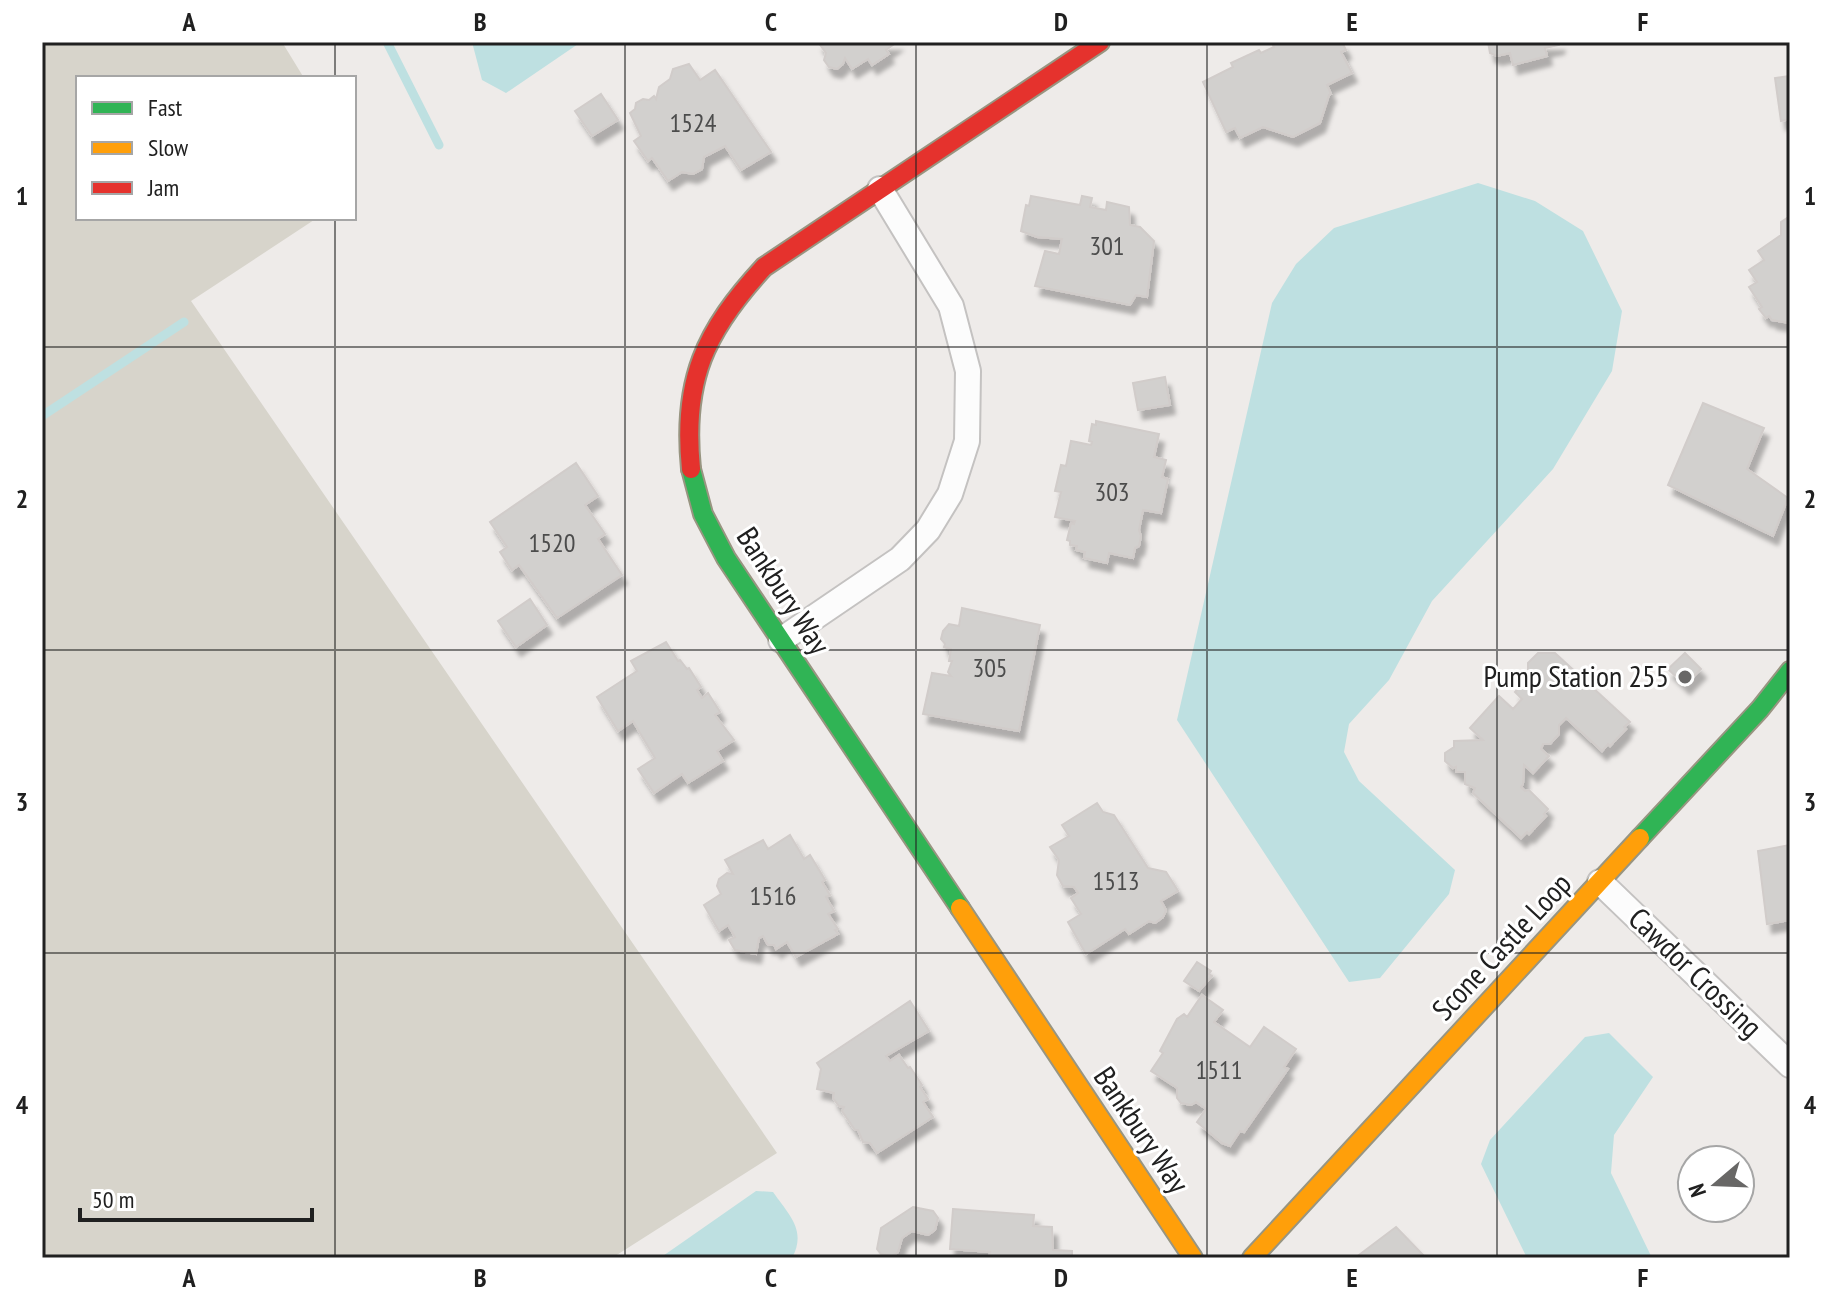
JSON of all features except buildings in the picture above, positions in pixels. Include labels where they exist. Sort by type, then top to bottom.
[{"type":"street","name":"Bankbury Way","points":[[1100,42],[764,267],[731,304],[706,345],[691,404],[689,459],[702,512],[726,558],[1193,1258]]},
{"type":"street","points":[[781,640],[900,559],[928,530],[950,494],[967,441],[968,371],[951,306],[880,189]]},
{"type":"street","name":"Scone Castle Loop","points":[[1252,1258],[1760,709],[1790,671]]},
{"type":"street","name":"Cawdor Crossing","points":[[1600,882],[1790,1065]]},
{"type":"shaded area","points":[[42,42],[282,42],[303,76],[76,76],[76,220],[314,220],[191,301],[777,1153],[612,1258],[42,1258]]},
{"type":"water","points":[[472,42],[581,42],[506,93],[482,80]]},
{"type":"water","points":[[1478,183],[1535,201],[1583,231],[1622,311],[1612,371],[1553,469],[1432,601],[1389,680],[1349,724],[1344,752],[1359,781],[1455,870],[1449,894],[1380,978],[1349,982],[1177,720],[1272,303],[1296,264],[1334,228]]},
{"type":"water","points":[[1609,1033],[1653,1077],[1614,1135],[1611,1173],[1652,1258],[1527,1258],[1481,1164],[1490,1140],[1585,1037]]},
{"type":"water","points":[[756,1191],[773,1192],[794,1223],[798,1239],[792,1258],[660,1258]]},
{"type":"waterway","points":[[387,42],[439,145]]},
{"type":"waterway","points":[[42,416],[184,322]]},
{"type":"traffic: fast","points":[[691,469],[703,514],[726,558],[960,908]]},
{"type":"traffic: fast","points":[[1640,838],[1760,709],[1790,671]]},
{"type":"traffic: slow","points":[[1252,1258],[1640,838]]},
{"type":"traffic: slow","points":[[960,908],[1193,1258]]},
{"type":"traffic: jam","points":[[691,469],[690,409],[702,359],[726,313],[764,267],[1100,42]]},
{"type":"place","name":"Pump Station 255","points":[[1685,677]]}]
